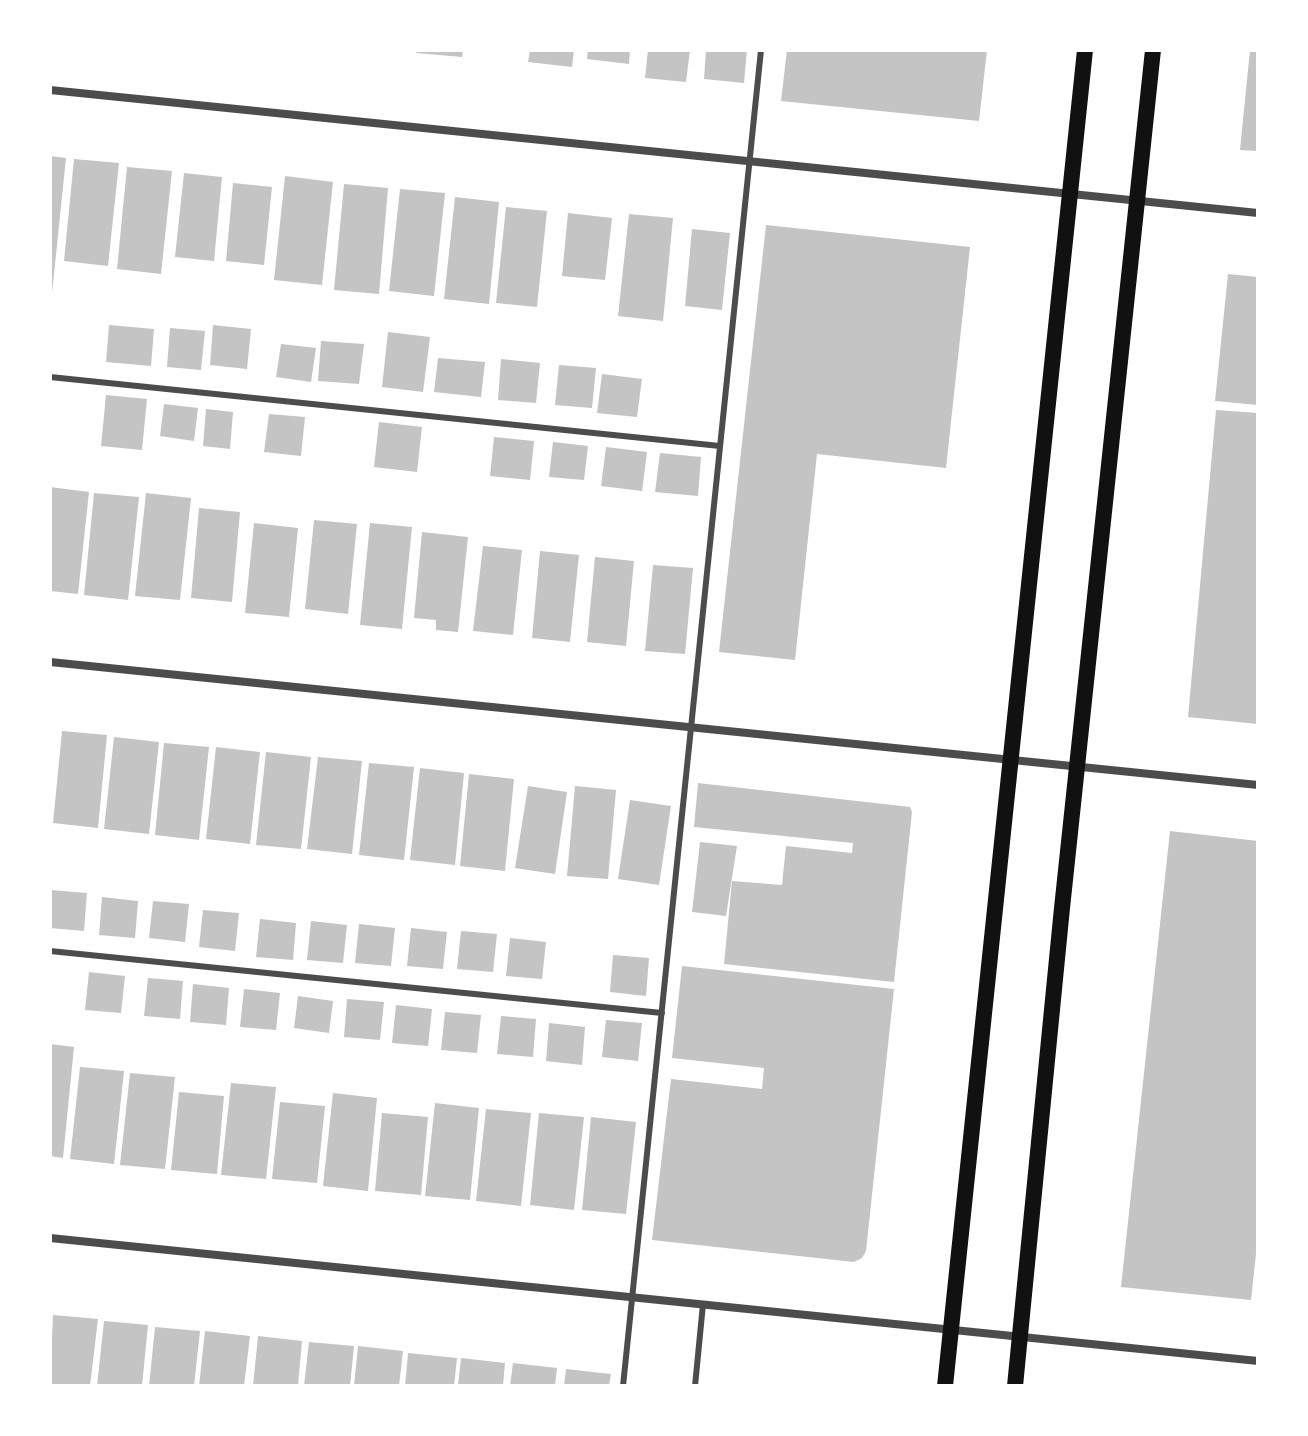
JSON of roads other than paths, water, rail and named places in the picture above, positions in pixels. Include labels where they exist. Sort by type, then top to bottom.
[{"type":"main road","points":[[945,1386],[1085,50]]},
{"type":"main road","points":[[1015,1386],[1153,50]]},
{"type":"street","points":[[50,90],[1258,213]]},
{"type":"street","points":[[50,662],[1258,785]]},
{"type":"street","points":[[50,1238],[1258,1361]]},
{"type":"lane","points":[[623,1386],[761,50]]},
{"type":"lane","points":[[50,377],[720,446]]},
{"type":"lane","points":[[50,951],[662,1013]]},
{"type":"lane","points":[[695,1386],[703,1304]]}]
